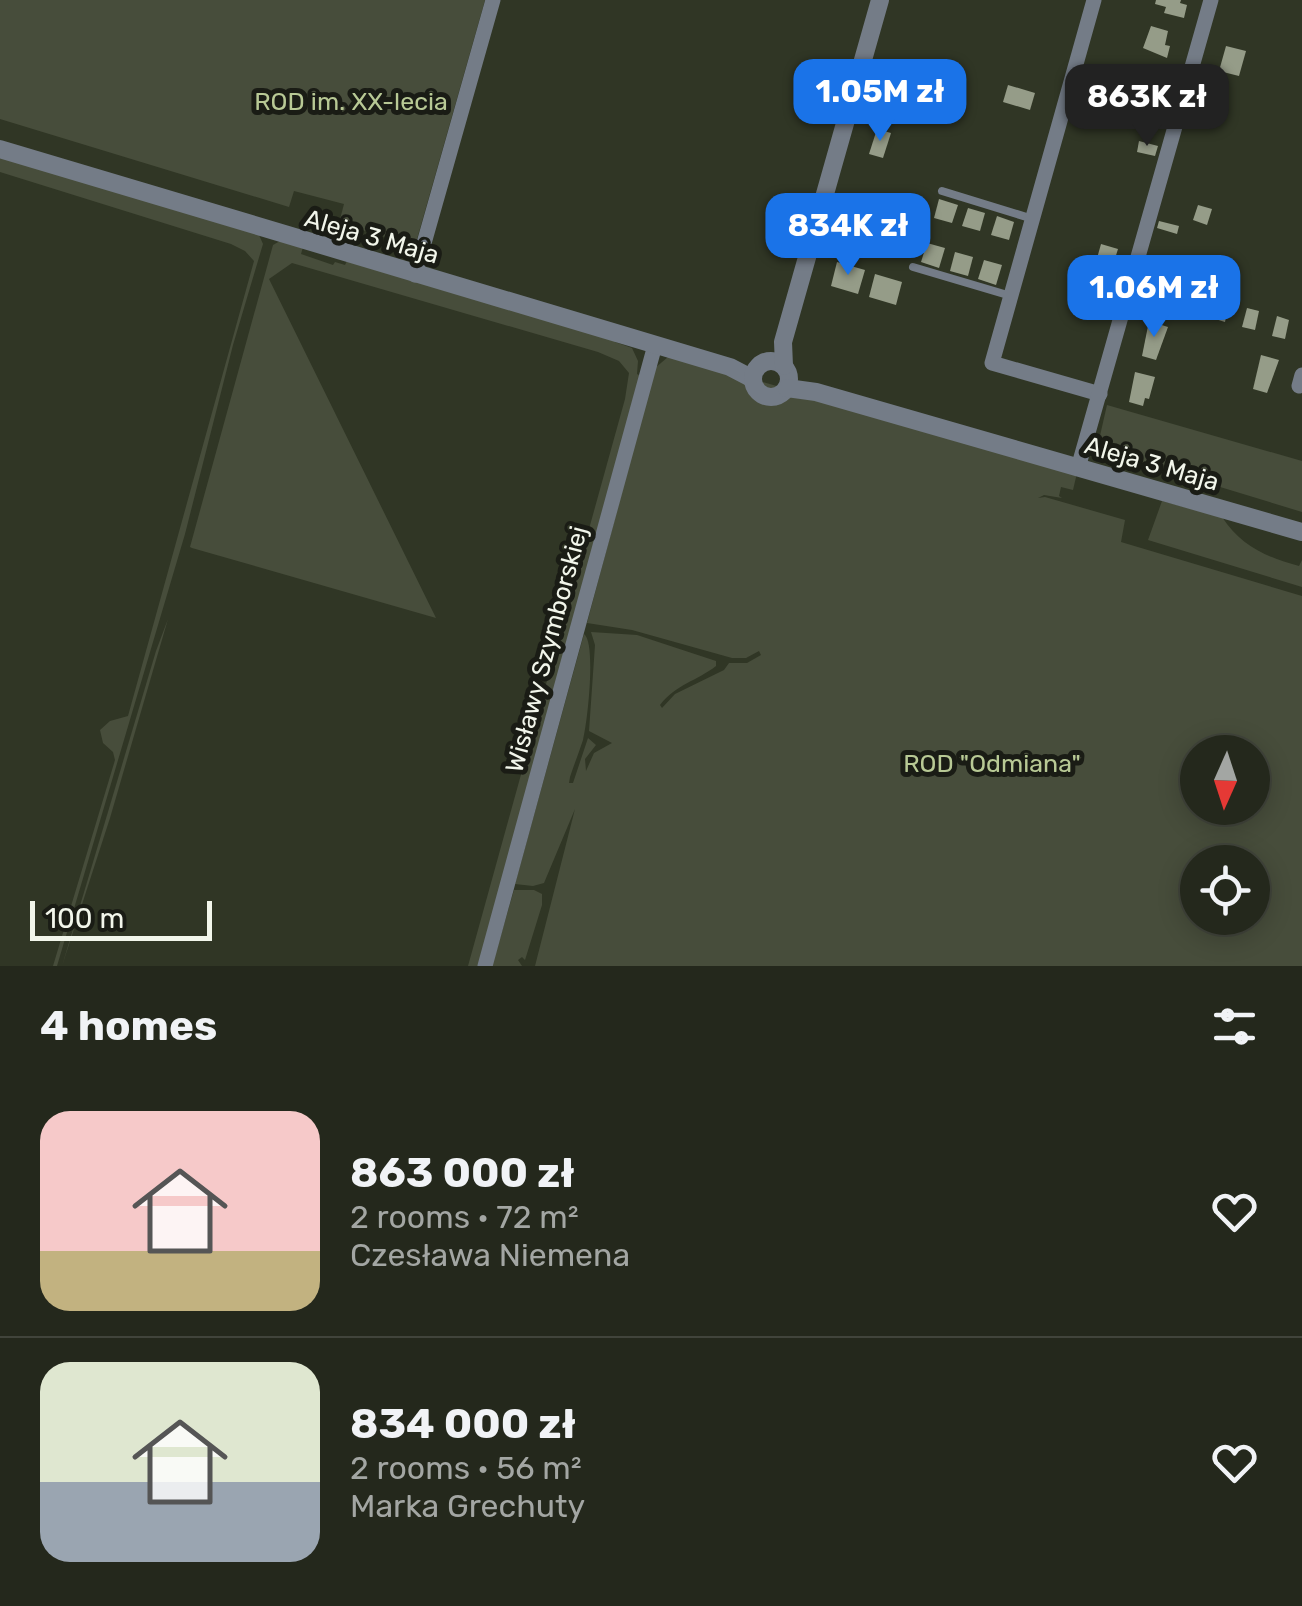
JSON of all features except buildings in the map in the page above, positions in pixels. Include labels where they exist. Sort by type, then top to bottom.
[{"type":"street","points":[[415,274],[493,0]]},
{"type":"street","points":[[773,373],[880,0]]},
{"type":"street","points":[[1094,0],[992,363],[1100,394]]},
{"type":"street","points":[[1078,468],[1211,0]]},
{"type":"street","name":"Aleja 3 Maja","points":[[0,150],[730,367],[773,373],[816,392],[1302,532]]},
{"type":"street","name":"Wisławy Szymborskiej","points":[[485,966],[655,345]]},
{"type":"lane","points":[[942,191],[1033,219]]},
{"type":"lane","points":[[913,267],[1011,296]]},
{"type":"green space","name":"ROD im. XX-lecia","points":[[0,0],[485,0],[415,246],[339,223],[344,204],[294,191],[289,207],[0,119]]},
{"type":"green space","points":[[0,156],[259,235],[263,244],[185,534],[57,966],[53,966],[115,760],[103,743],[100,730],[110,721],[128,716],[254,261],[231,244],[0,172]]},
{"type":"green space","points":[[280,241],[303,247],[301,254],[333,265],[345,265],[347,261],[616,339],[615,342],[632,348],[638,361],[637,374],[641,376],[478,966],[468,966],[629,373],[619,361],[598,352],[292,263],[269,279],[436,618],[192,548],[273,245]]},
{"type":"green space","name":"ROD \"Odmiana\"","points":[[668,357],[1077,473],[1073,490],[1061,487],[1062,498],[1038,498],[1125,520],[1121,542],[1302,596],[1302,966],[535,966],[575,809],[544,883],[515,884],[584,634],[590,651],[589,700],[583,740],[569,783],[573,783],[588,738],[596,745],[585,759],[586,771],[594,753],[612,743],[589,731],[595,645],[591,632],[637,635],[716,661],[716,666],[673,692],[660,705],[662,708],[675,694],[724,670],[729,663],[747,663],[761,655],[759,651],[746,658],[732,658],[632,630],[587,623],[655,368]]},
{"type":"green space","points":[[1107,405],[1302,461],[1302,512],[1105,452],[1099,440]]},
{"type":"green space","points":[[1162,501],[1222,517],[1237,536],[1265,554],[1299,566],[1302,560],[1302,587],[1148,540]]},
{"type":"green space","points":[[168,619],[110,818],[62,966],[156,651]]},
{"type":"green space","points":[[514,890],[542,894],[542,905],[525,960],[518,960],[522,966],[492,966]]}]
